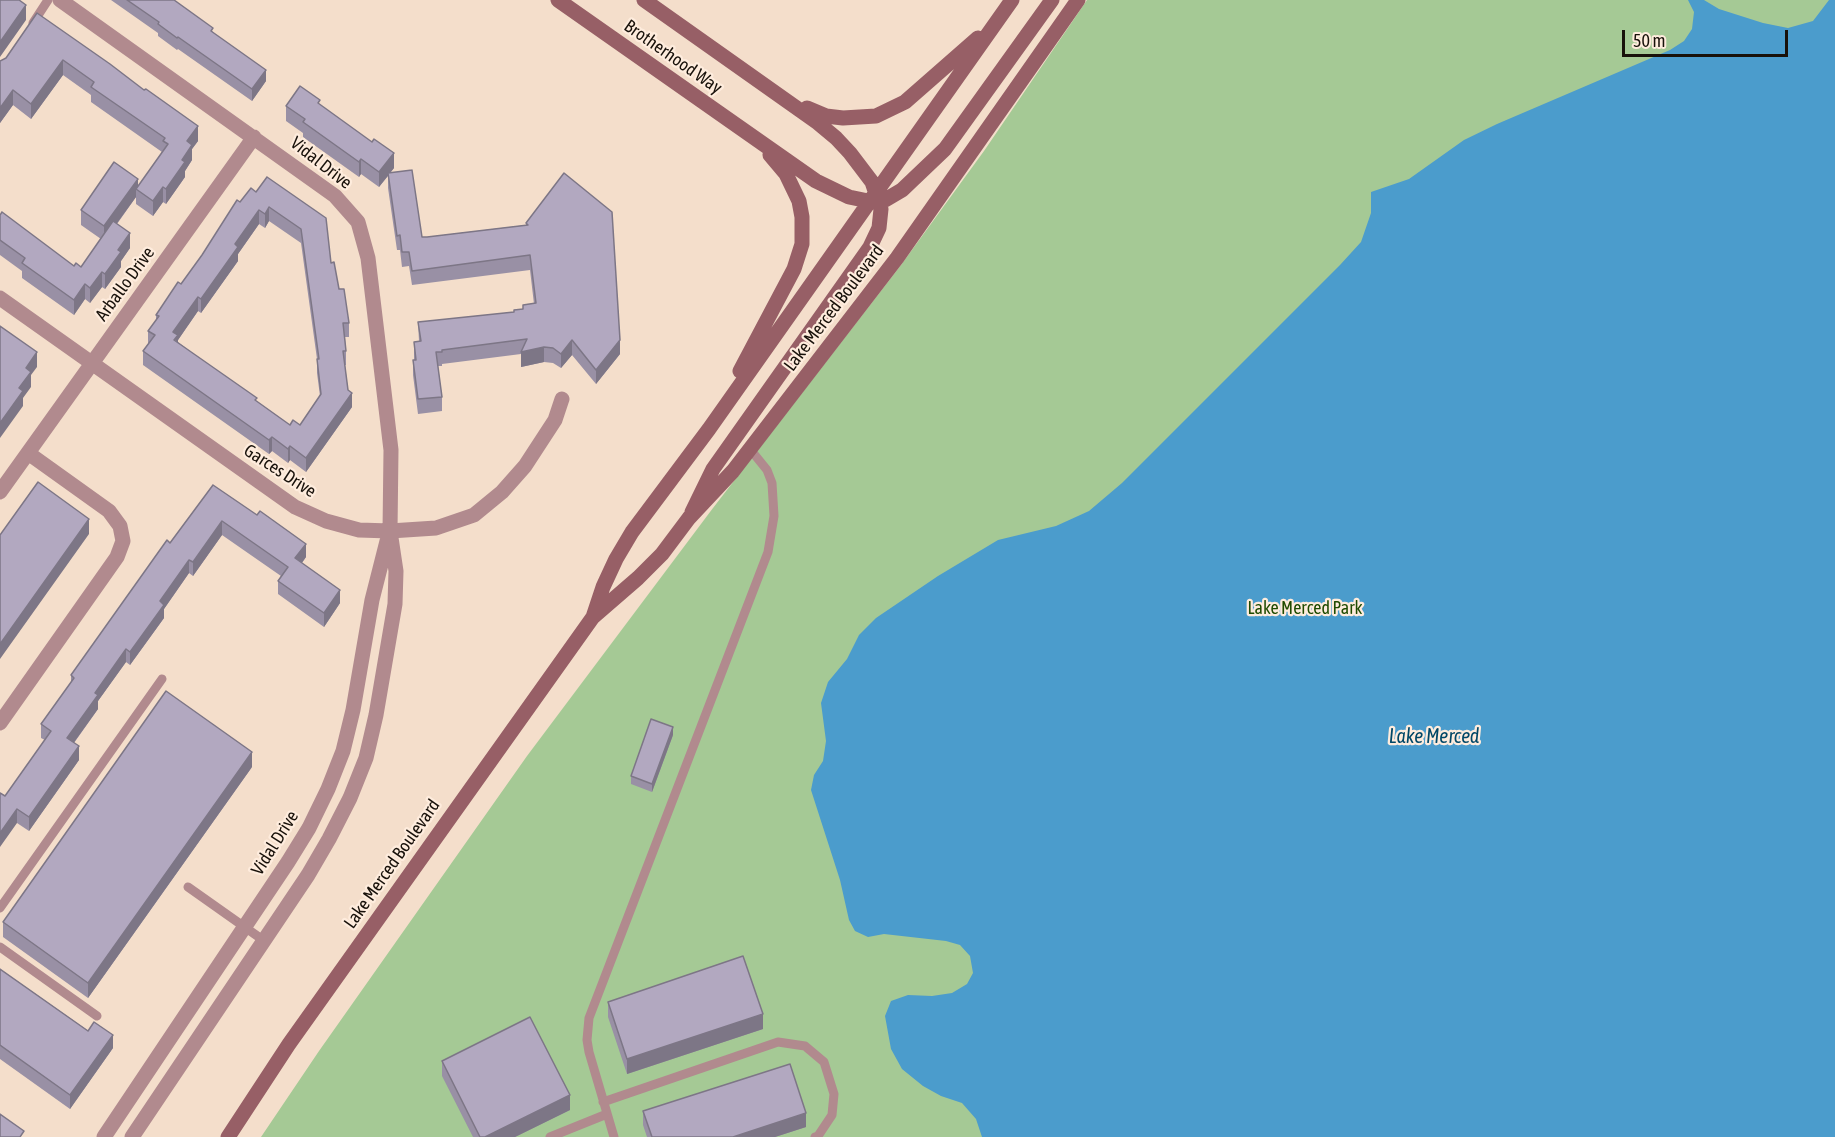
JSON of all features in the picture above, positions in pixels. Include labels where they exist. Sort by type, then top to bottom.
[{"type":"main road","name":"Brotherhood Way","points":[[558,0],[736,125]]},
{"type":"main road","name":"Brotherhood Way","points":[[644,0],[764,84]]},
{"type":"main road","name":"Lake Merced Boulevard","points":[[593,617],[603,587],[632,532],[875,198],[1012,0]]},
{"type":"main road","points":[[736,125],[816,181],[849,197],[875,198],[902,190],[945,149],[1052,0]]},
{"type":"main road","name":"Lake Merced Boulevard","points":[[228,1137],[289,1044],[593,617],[654,562],[689,518],[721,486],[897,258],[1078,0]]},
{"type":"main road","points":[[764,84],[793,102],[826,116],[860,119],[876,116],[905,102],[1000,17]]},
{"type":"main road","points":[[689,518],[713,469],[870,247],[879,228],[881,215],[869,178],[850,153],[836,138],[764,84]]},
{"type":"main road","points":[[709,429],[791,275],[802,244],[802,217],[794,188],[775,161],[736,125]]},
{"type":"street","name":"Vidal Drive","points":[[60,0],[335,196],[358,222],[368,258],[391,450],[390,531],[396,571],[395,604],[376,715],[366,758],[350,798],[308,875],[132,1137]]},
{"type":"street","name":"Arballo Drive","points":[[0,492],[254,137]]},
{"type":"street","name":"Garces Drive","points":[[0,298],[295,507],[326,521],[358,530],[390,531],[436,528],[474,515],[502,492],[525,466],[555,420],[562,399]]},
{"type":"street","points":[[0,723],[117,557],[123,541],[120,526],[109,512],[28,453]]},
{"type":"street","name":"Vidal Drive","points":[[104,1137],[309,828],[328,789],[343,751],[353,710],[372,600],[390,531]]},
{"type":"lane","points":[[26,32],[48,0]]},
{"type":"lane","points":[[614,1137],[588,1046],[589,1018],[768,552],[774,516],[772,483],[767,470],[750,449]]},
{"type":"lane","points":[[0,908],[162,679]]},
{"type":"lane","points":[[188,887],[263,940]]},
{"type":"lane","points":[[0,947],[97,1016]]},
{"type":"lane","points":[[603,1102],[778,1042],[805,1046],[824,1062],[834,1094],[832,1115],[815,1137]]},
{"type":"lane","points":[[550,1137],[607,1114]]},
{"type":"green space","name":"Lake Merced","points":[[1087,0],[1835,0],[1835,1137],[261,1137],[527,756],[713,508],[901,265],[984,151]]},
{"type":"water","name":"Lake Merced","points":[[1688,0],[1704,0],[1719,9],[1763,23],[1788,28],[1813,21],[1829,0],[1835,0],[1835,1137],[982,1137],[976,1119],[962,1103],[941,1096],[923,1086],[902,1069],[891,1049],[885,1016],[891,1001],[908,995],[932,996],[952,993],[967,984],[973,973],[970,956],[960,945],[946,941],[884,934],[868,937],[855,931],[849,920],[840,880],[811,790],[814,775],[823,761],[826,741],[821,703],[828,682],[847,659],[859,635],[876,618],[938,576],[998,540],[1056,526],[1089,511],[1122,483],[1361,242],[1371,213],[1371,192],[1409,179],[1464,140],[1497,124],[1670,50],[1684,41],[1692,29],[1694,12]]},
{"type":"building","points":[[0,0],[19,0],[26,5],[0,42]]},
{"type":"building","points":[[127,0],[174,0],[213,28],[211,31],[266,70],[252,89],[177,38],[158,24],[159,22]]},
{"type":"building","points":[[37,13],[198,126],[187,141],[192,145],[182,160],[185,162],[166,189],[163,187],[153,201],[136,189],[168,144],[163,141],[165,138],[91,87],[94,82],[63,60],[31,104],[13,90],[0,108],[0,61],[6,58]]},
{"type":"building","points":[[300,86],[320,100],[318,103],[372,142],[374,139],[394,153],[379,172],[361,159],[359,162],[303,122],[305,119],[286,106]]},
{"type":"building","points":[[114,162],[138,179],[104,226],[81,210]]},
{"type":"building","points":[[412,170],[422,237],[528,225],[526,223],[564,173],[612,212],[620,340],[596,370],[572,340],[561,354],[553,348],[544,347],[521,352],[527,339],[442,350],[442,352],[436,352],[442,397],[418,399],[413,360],[416,360],[414,342],[421,341],[418,322],[514,312],[514,310],[523,309],[523,305],[536,303],[530,255],[412,271],[409,252],[402,252],[400,235],[397,236],[388,173]]},
{"type":"building","points":[[267,177],[326,218],[331,263],[334,262],[339,289],[344,289],[349,323],[343,323],[346,351],[343,351],[348,390],[352,393],[306,458],[290,446],[288,449],[272,437],[269,440],[143,351],[155,335],[148,331],[159,316],[156,315],[178,282],[181,284],[202,255],[237,200],[240,202],[251,188],[256,192]],"holes":[[[269,207],[301,229],[319,359],[317,359],[321,394],[300,425],[293,420],[290,425],[255,400],[257,398],[174,340],[178,335],[173,332],[198,297],[201,299],[238,247],[235,244],[259,210],[265,214]]]},
{"type":"building","points":[[2,212],[74,266],[76,263],[81,267],[113,221],[130,233],[118,250],[121,252],[105,274],[102,272],[90,288],[85,284],[74,300],[22,263],[25,258],[0,240]]},
{"type":"building","points":[[0,326],[37,352],[26,368],[31,372],[19,388],[23,391],[0,423]]},
{"type":"building","points":[[38,482],[89,519],[0,644],[0,535]]},
{"type":"building","points":[[213,485],[257,515],[260,511],[306,544],[295,558],[340,590],[324,613],[278,581],[288,567],[222,521],[193,562],[189,560],[160,601],[164,605],[130,652],[126,649],[95,693],[98,695],[67,738],[79,746],[29,817],[17,809],[0,833],[0,793],[5,796],[51,731],[41,724],[74,678],[71,675],[167,540],[170,543]]},
{"type":"building","points":[[166,691],[252,752],[88,983],[3,922]]},
{"type":"building","points":[[651,719],[673,727],[652,784],[631,776]]},
{"type":"building","points":[[743,956],[763,1014],[627,1059],[608,1002]]},
{"type":"building","points":[[0,969],[88,1031],[94,1022],[113,1035],[70,1095],[0,1045]]},
{"type":"building","points":[[530,1017],[570,1095],[485,1137],[480,1137],[442,1061]]},
{"type":"building","points":[[790,1064],[806,1113],[733,1137],[652,1137],[643,1111]]},
{"type":"building","points":[[0,1114],[24,1131],[20,1137],[0,1137]]},
{"type":"park label","name":"Lake Merced Park","points":[[1305,608]]}]
